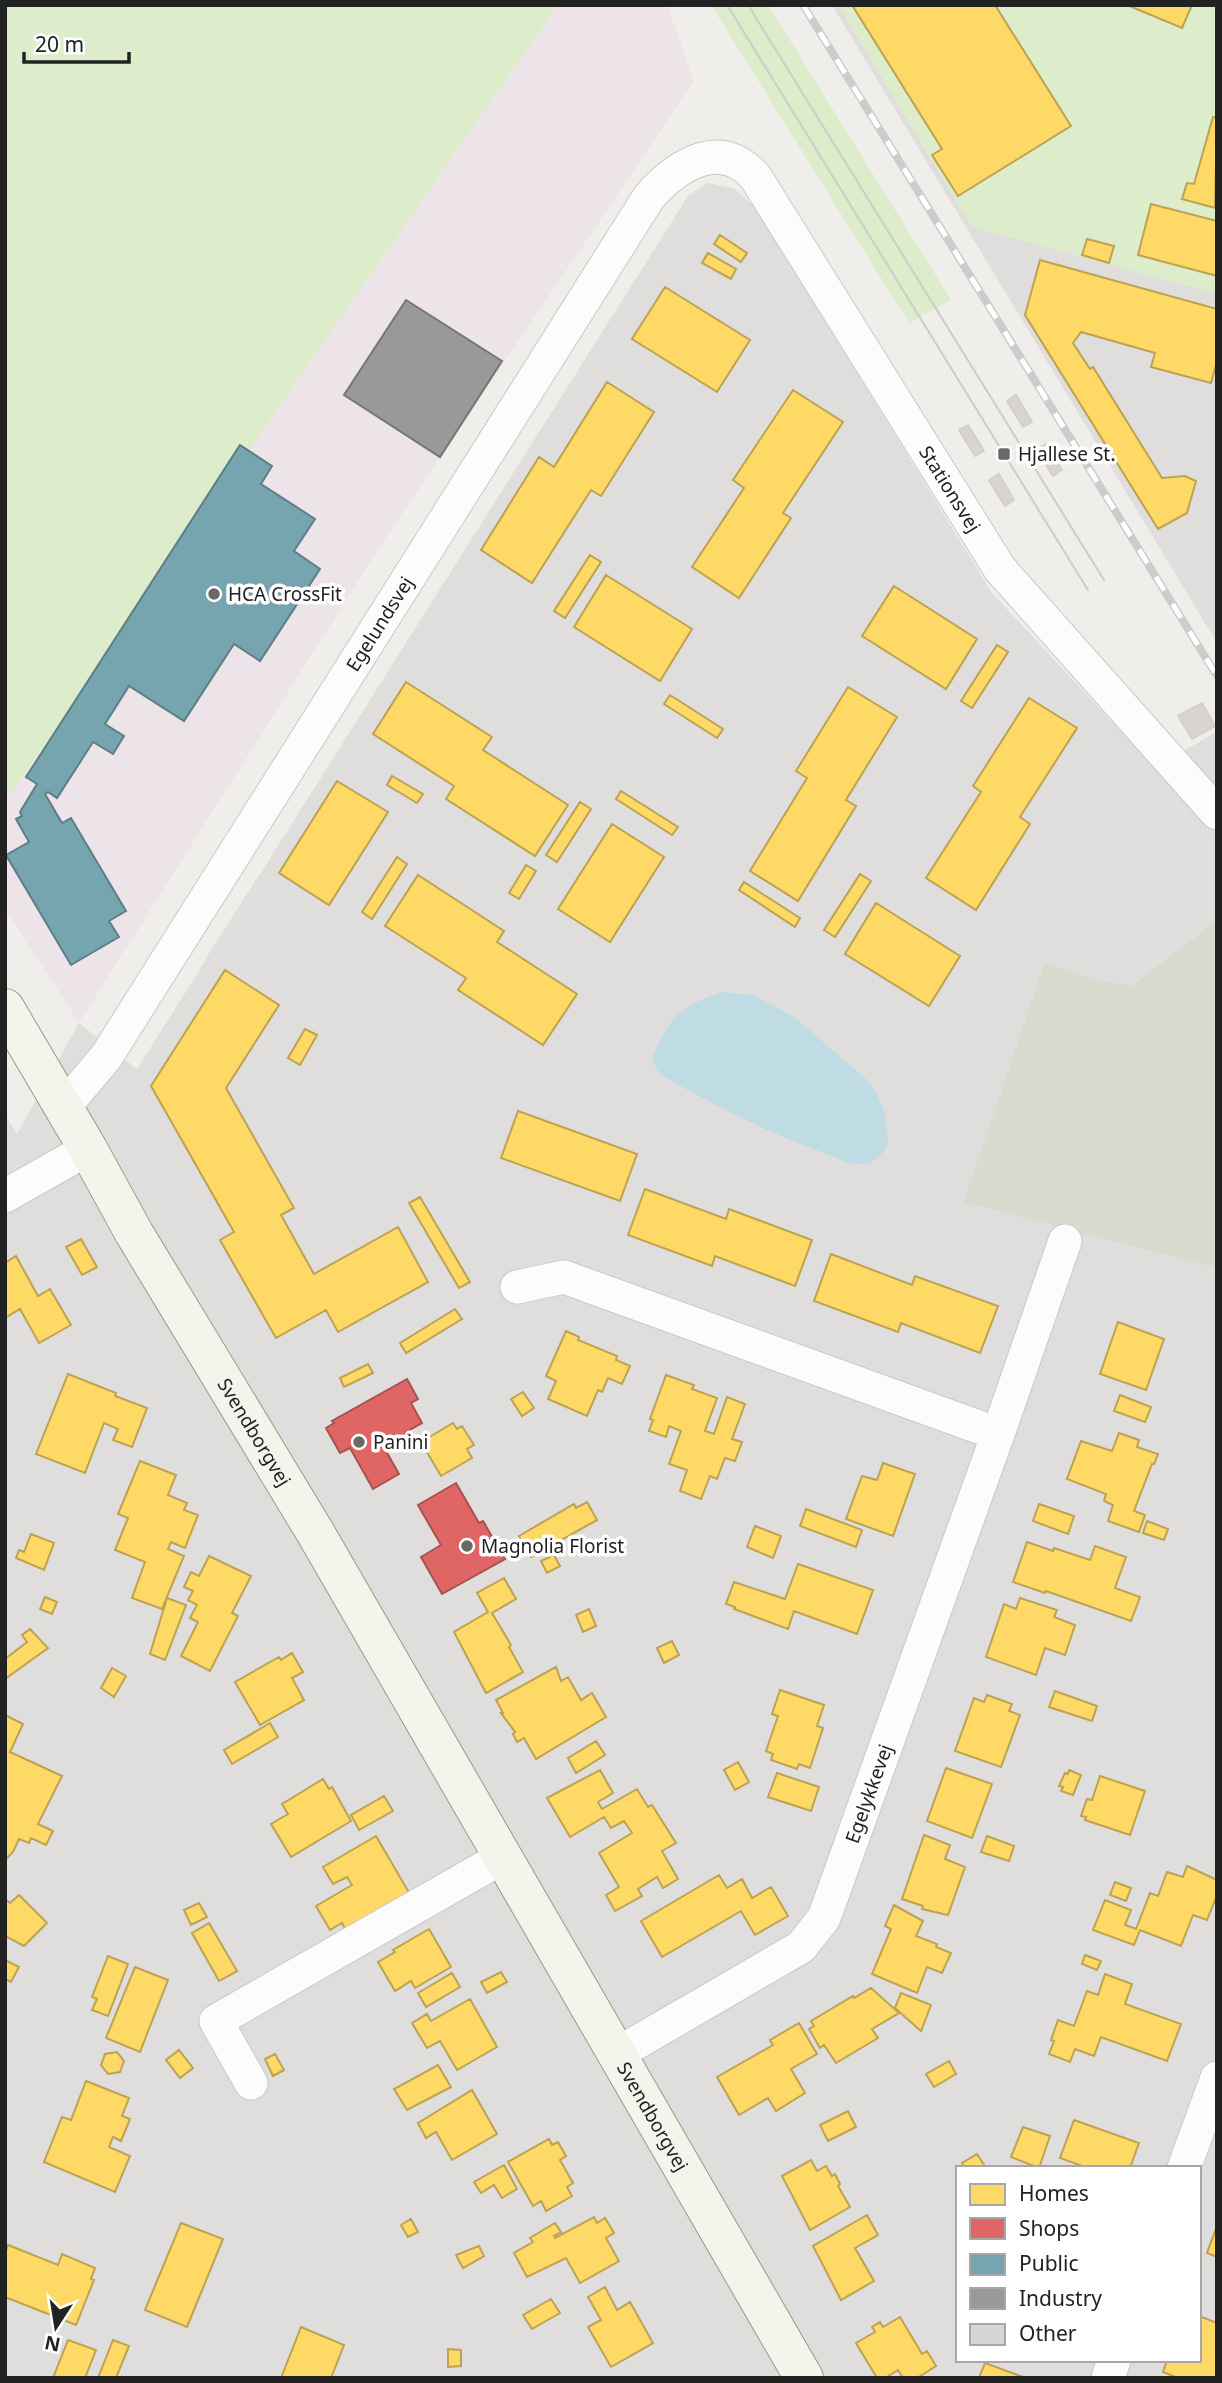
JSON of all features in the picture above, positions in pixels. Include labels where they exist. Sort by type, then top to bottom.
[{"type":"main road","name":"Svendborgvej","points":[[5,1008],[134,1233],[254,1428],[804,2378]]},
{"type":"street","name":"Stationsvej","points":[[708,158],[737,161],[748,168],[756,178],[1000,569],[1217,813]]},
{"type":"street","name":"Egelundsvej","points":[[64,1108],[107,1057],[649,197],[673,173],[691,162],[708,158]]},
{"type":"street","points":[[5,1196],[88,1149]]},
{"type":"street","name":"Egelykkevej","points":[[617,2054],[801,1947],[824,1918],[1065,1241]]},
{"type":"street","points":[[517,1287],[564,1277],[998,1434]]},
{"type":"street","points":[[251,2082],[216,2021],[503,1857]]},
{"type":"street","points":[[1185,2166],[1217,2078]]},
{"type":"shaded area","points":[[558,5],[667,5],[694,81],[383,542],[79,1023],[5,909],[5,802]]},
{"type":"shaded area","points":[[832,5],[1217,5],[1217,643]]},
{"type":"shaded area","points":[[707,183],[733,188],[755,207],[992,593],[1144,756],[1185,750],[1217,732],[1217,2378],[5,2378],[5,1115],[17,1134],[79,1023],[137,1069],[688,196]]},
{"type":"shaded area","points":[[460,580],[734,754],[687,828],[617,784],[584,772],[411,661]]},
{"type":"shaded area","points":[[1145,756],[1217,848],[1217,920],[1131,986],[1113,962],[1091,979],[1074,958],[1062,967],[1046,947],[1060,935],[1024,888],[1045,872],[1040,864],[1057,850],[1041,830],[1095,788],[1099,792]]},
{"type":"shaded area","points":[[257,878],[523,1047],[464,1139],[434,1121],[442,1108],[206,958]]},
{"type":"shaded area","points":[[1217,920],[1217,1268],[964,1202],[1045,962],[1091,979],[1131,986]]},
{"type":"green space","points":[[5,5],[558,5],[5,802]]},
{"type":"green space","points":[[711,5],[768,5],[951,300],[909,323]]},
{"type":"green space","points":[[838,5],[1217,5],[1217,294],[972,227]]},
{"type":"water","points":[[722,992],[753,995],[794,1017],[865,1078],[876,1093],[885,1117],[888,1144],[879,1157],[865,1164],[844,1161],[760,1127],[659,1074],[652,1059],[670,1023],[695,1003]]},
{"type":"building: Homes","points":[[852,5],[995,5],[1071,126],[958,196],[932,155],[942,149]]},
{"type":"building: Homes","points":[[1127,5],[1192,5],[1182,28]]},
{"type":"building: Homes","points":[[1213,117],[1217,118],[1215,208],[1182,199],[1187,183],[1194,184]]},
{"type":"building: Homes","points":[[1151,204],[1217,221],[1217,276],[1138,255]]},
{"type":"building: Homes","points":[[720,235],[747,253],[741,262],[714,244]]},
{"type":"building: Homes","points":[[1087,239],[1114,246],[1109,263],[1082,255]]},
{"type":"building: Homes","points":[[708,253],[736,269],[731,279],[702,263]]},
{"type":"building: Homes","points":[[1040,260],[1217,309],[1217,361],[1211,383],[1151,367],[1155,353],[1081,332],[1073,343],[1090,369],[1093,367],[1162,478],[1185,476],[1196,481],[1187,513],[1158,529],[1025,315]]},
{"type":"building: Homes","points":[[665,287],[750,340],[717,392],[632,339]]},
{"type":"building: Homes","points":[[607,382],[654,412],[601,496],[591,490],[532,583],[481,550],[539,457],[554,467]]},
{"type":"building: Homes","points":[[793,390],[843,422],[783,513],[791,518],[739,598],[692,567],[744,488],[733,480]]},
{"type":"building: Homes","points":[[590,555],[601,562],[565,618],[554,611]]},
{"type":"building: Homes","points":[[606,575],[692,629],[660,681],[574,627]]},
{"type":"building: Homes","points":[[894,586],[977,639],[946,689],[862,636]]},
{"type":"building: Homes","points":[[997,645],[1008,652],[972,708],[961,701]]},
{"type":"building: Homes","points":[[406,682],[492,737],[483,750],[568,805],[535,856],[446,799],[454,786],[373,734]]},
{"type":"building: Homes","points":[[848,687],[897,717],[846,800],[856,806],[798,901],[750,871],[807,778],[796,771]]},
{"type":"building: Homes","points":[[670,695],[723,729],[717,738],[664,704]]},
{"type":"building: Homes","points":[[1029,698],[1077,728],[1020,817],[1030,824],[976,910],[926,878],[981,792],[973,786]]},
{"type":"building: Homes","points":[[392,776],[423,794],[417,803],[387,785]]},
{"type":"building: Homes","points":[[337,781],[388,812],[329,905],[279,873]]},
{"type":"building: Homes","points":[[621,791],[678,827],[672,835],[616,799]]},
{"type":"building: Homes","points":[[580,802],[591,809],[557,862],[546,855]]},
{"type":"building: Homes","points":[[612,824],[664,857],[610,942],[558,909]]},
{"type":"building: Homes","points":[[397,857],[407,864],[372,919],[362,912]]},
{"type":"building: Homes","points":[[526,865],[536,871],[519,899],[509,893]]},
{"type":"building: Homes","points":[[860,874],[871,881],[835,937],[824,930]]},
{"type":"building: Homes","points":[[418,875],[504,931],[497,942],[577,994],[543,1045],[458,990],[466,978],[385,926]]},
{"type":"building: Homes","points":[[744,882],[800,918],[795,927],[739,890]]},
{"type":"building: Homes","points":[[876,903],[960,956],[929,1006],[845,954]]},
{"type":"building: Homes","points":[[225,970],[279,1005],[226,1088],[294,1208],[281,1215],[314,1274],[398,1227],[428,1282],[338,1332],[326,1310],[276,1338],[220,1240],[234,1232],[151,1086]]},
{"type":"building: Homes","points":[[305,1029],[317,1035],[300,1065],[288,1058]]},
{"type":"building: Homes","points":[[518,1111],[637,1154],[620,1201],[501,1158]]},
{"type":"building: Homes","points":[[645,1189],[726,1219],[729,1209],[812,1240],[795,1286],[715,1256],[712,1266],[628,1235]]},
{"type":"building: Homes","points":[[420,1197],[470,1282],[459,1288],[409,1203]]},
{"type":"building: Homes","points":[[81,1239],[97,1267],[82,1275],[66,1247]]},
{"type":"building: Homes","points":[[831,1254],[912,1285],[915,1276],[998,1306],[980,1353],[901,1323],[898,1332],[814,1301]]},
{"type":"building: Homes","points":[[16,1256],[38,1296],[50,1289],[71,1325],[39,1343],[20,1309],[5,1318],[5,1263]]},
{"type":"building: Homes","points":[[455,1309],[462,1319],[406,1353],[400,1343]]},
{"type":"building: Homes","points":[[1118,1322],[1164,1339],[1146,1390],[1100,1374]]},
{"type":"building: Homes","points":[[566,1331],[579,1337],[578,1340],[617,1356],[616,1360],[630,1366],[622,1384],[608,1378],[602,1392],[598,1390],[587,1416],[548,1399],[556,1381],[546,1376]]},
{"type":"building: Homes","points":[[368,1364],[373,1373],[344,1387],[340,1378]]},
{"type":"building: Homes","points":[[68,1374],[147,1408],[132,1447],[113,1440],[118,1429],[104,1423],[85,1473],[36,1454]]},
{"type":"building: Homes","points":[[666,1375],[694,1385],[692,1389],[717,1398],[705,1431],[714,1434],[727,1397],[745,1404],[732,1439],[742,1442],[735,1461],[725,1458],[717,1479],[710,1476],[701,1499],[680,1491],[687,1470],[669,1464],[681,1431],[669,1426],[666,1437],[649,1431],[653,1420],[650,1419]]},
{"type":"building: Homes","points":[[523,1392],[534,1408],[522,1416],[511,1399]]},
{"type":"building: Homes","points":[[1120,1395],[1151,1407],[1145,1422],[1114,1411]]},
{"type":"building: Homes","points":[[453,1423],[457,1429],[462,1426],[474,1445],[467,1449],[472,1458],[441,1476],[421,1442]]},
{"type":"building: Homes","points":[[1119,1433],[1139,1440],[1137,1447],[1158,1454],[1134,1511],[1145,1515],[1139,1532],[1108,1521],[1113,1505],[1104,1501],[1106,1494],[1067,1479],[1081,1441],[1112,1451]]},
{"type":"building: Homes","points":[[140,1461],[176,1475],[168,1495],[187,1503],[184,1510],[198,1515],[185,1548],[171,1542],[168,1549],[184,1556],[162,1609],[132,1598],[145,1562],[115,1550],[128,1518],[118,1514]]},
{"type":"building: Homes","points":[[883,1463],[915,1474],[893,1536],[846,1519],[862,1476],[877,1480]]},
{"type":"building: Homes","points":[[587,1502],[597,1520],[531,1557],[519,1536],[574,1504],[576,1508]]},
{"type":"building: Homes","points":[[1039,1504],[1074,1516],[1068,1534],[1033,1521]]},
{"type":"building: Homes","points":[[806,1509],[862,1530],[856,1547],[800,1526]]},
{"type":"building: Homes","points":[[1147,1521],[1168,1529],[1164,1540],[1143,1533]]},
{"type":"building: Homes","points":[[755,1526],[781,1536],[773,1558],[747,1547]]},
{"type":"building: Homes","points":[[31,1534],[54,1543],[44,1570],[16,1558],[19,1550],[24,1552]]},
{"type":"building: Homes","points":[[1027,1542],[1090,1560],[1095,1546],[1126,1557],[1115,1588],[1140,1597],[1131,1621],[1013,1582]]},
{"type":"building: Homes","points":[[554,1555],[560,1566],[547,1573],[541,1561]]},
{"type":"building: Homes","points":[[209,1556],[251,1576],[232,1613],[238,1616],[210,1671],[181,1656],[198,1622],[190,1618],[197,1605],[188,1600],[193,1591],[184,1587],[191,1572],[199,1576]]},
{"type":"building: Homes","points":[[798,1564],[873,1590],[857,1634],[794,1611],[788,1629],[726,1604],[734,1582],[785,1599]]},
{"type":"building: Homes","points":[[504,1578],[516,1599],[492,1613],[523,1672],[486,1693],[454,1632],[488,1612],[477,1593]]},
{"type":"building: Homes","points":[[45,1597],[57,1602],[52,1614],[40,1609]]},
{"type":"building: Homes","points":[[167,1598],[186,1605],[165,1660],[150,1654]]},
{"type":"building: Homes","points":[[1020,1598],[1057,1610],[1054,1617],[1075,1625],[1065,1655],[1045,1648],[1036,1675],[986,1657],[1004,1604],[1016,1609]]},
{"type":"building: Homes","points":[[589,1609],[596,1626],[583,1632],[576,1615]]},
{"type":"building: Homes","points":[[30,1629],[48,1648],[5,1679],[5,1659],[27,1642],[22,1635]]},
{"type":"building: Homes","points":[[672,1641],[679,1655],[664,1663],[657,1648]]},
{"type":"building: Homes","points":[[292,1653],[303,1672],[292,1678],[304,1700],[260,1725],[235,1682],[279,1657],[281,1660]]},
{"type":"building: Homes","points":[[556,1667],[561,1681],[568,1677],[581,1700],[592,1693],[606,1717],[536,1759],[524,1738],[517,1742],[513,1734],[515,1732],[501,1713],[496,1700]]},
{"type":"building: Homes","points":[[112,1668],[126,1676],[114,1697],[101,1688]]},
{"type":"building: Homes","points":[[780,1690],[824,1705],[817,1726],[823,1728],[810,1768],[799,1764],[797,1769],[771,1760],[773,1754],[766,1751],[778,1716],[772,1714]]},
{"type":"building: Homes","points":[[1055,1691],[1097,1706],[1092,1721],[1049,1707]]},
{"type":"building: Homes","points":[[987,1695],[1012,1704],[1009,1711],[1020,1715],[1001,1767],[955,1751],[974,1698],[984,1702]]},
{"type":"building: Homes","points":[[5,1715],[23,1724],[10,1752],[62,1776],[38,1824],[53,1831],[46,1845],[31,1838],[29,1843],[19,1839],[13,1852],[5,1860]]},
{"type":"building: Homes","points":[[270,1723],[278,1737],[232,1764],[224,1750]]},
{"type":"building: Homes","points":[[596,1741],[605,1755],[576,1773],[568,1758]]},
{"type":"building: Homes","points":[[738,1762],[749,1782],[735,1790],[724,1770]]},
{"type":"building: Homes","points":[[946,1768],[992,1784],[972,1838],[927,1821]]},
{"type":"building: Homes","points":[[600,1770],[613,1793],[598,1802],[602,1809],[637,1789],[648,1807],[652,1805],[676,1843],[662,1851],[678,1879],[663,1888],[657,1877],[638,1889],[642,1896],[615,1911],[606,1895],[619,1887],[599,1853],[632,1833],[624,1821],[611,1828],[604,1817],[570,1837],[547,1798]]},
{"type":"building: Homes","points":[[1069,1770],[1081,1775],[1073,1795],[1061,1791],[1063,1787],[1059,1786]]},
{"type":"building: Homes","points":[[777,1773],[819,1787],[811,1811],[768,1797]]},
{"type":"building: Homes","points":[[1100,1776],[1145,1791],[1130,1835],[1085,1820],[1086,1817],[1081,1816],[1087,1799],[1092,1800]]},
{"type":"building: Homes","points":[[323,1779],[329,1789],[332,1787],[351,1821],[291,1857],[271,1824],[288,1814],[282,1804]]},
{"type":"building: Homes","points":[[384,1796],[393,1811],[359,1830],[351,1815]]},
{"type":"building: Homes","points":[[924,1835],[950,1845],[945,1859],[965,1867],[948,1915],[922,1909],[923,1906],[902,1899]]},
{"type":"building: Homes","points":[[376,1836],[411,1896],[345,1929],[342,1923],[330,1930],[316,1906],[352,1885],[347,1877],[333,1884],[323,1867]]},
{"type":"building: Homes","points":[[987,1836],[1014,1846],[1009,1861],[981,1852]]},
{"type":"building: Homes","points":[[1187,1866],[1217,1880],[1217,1895],[1207,1920],[1193,1915],[1181,1946],[1140,1930],[1134,1945],[1093,1930],[1105,1900],[1131,1910],[1125,1925],[1136,1929],[1150,1893],[1158,1896],[1167,1872],[1183,1877]]},
{"type":"building: Homes","points":[[719,1875],[727,1888],[742,1879],[752,1898],[771,1887],[788,1916],[755,1935],[741,1911],[662,1957],[641,1921]]},
{"type":"building: Homes","points":[[1115,1882],[1131,1888],[1126,1901],[1110,1895]]},
{"type":"building: Homes","points":[[19,1895],[47,1923],[24,1946],[5,1936],[5,1899],[10,1903]]},
{"type":"building: Homes","points":[[199,1903],[207,1917],[191,1925],[184,1910]]},
{"type":"building: Homes","points":[[894,1905],[923,1921],[916,1936],[951,1953],[942,1973],[927,1967],[917,1993],[872,1974],[891,1929],[885,1926]]},
{"type":"building: Homes","points":[[209,1923],[237,1971],[219,1981],[192,1933]]},
{"type":"building: Homes","points":[[429,1929],[451,1967],[415,1988],[411,1981],[395,1991],[378,1962]]},
{"type":"building: Homes","points":[[1085,1955],[1101,1961],[1097,1970],[1082,1964]]},
{"type":"building: Homes","points":[[108,1956],[128,1964],[108,2016],[92,2010],[97,1999],[92,1997]]},
{"type":"building: Homes","points":[[5,1960],[19,1967],[11,1982],[5,1979]]},
{"type":"building: Homes","points":[[135,1967],[168,1980],[140,2052],[106,2038]]},
{"type":"building: Homes","points":[[501,1972],[507,1982],[487,1993],[481,1982]]},
{"type":"building: Homes","points":[[452,1973],[460,1987],[426,2007],[418,1993]]},
{"type":"building: Homes","points":[[1105,1974],[1132,1984],[1125,2004],[1181,2024],[1167,2061],[1101,2037],[1094,2056],[1075,2049],[1070,2062],[1049,2054],[1058,2020],[1074,2026],[1087,1991],[1098,1995]]},
{"type":"building: Homes","points":[[871,1988],[899,2013],[872,2029],[878,2038],[836,2063],[824,2045],[820,2048],[809,2029],[814,2026],[811,2021]]},
{"type":"building: Homes","points":[[901,1993],[931,2005],[921,2031],[895,2008]]},
{"type":"building: Homes","points":[[470,1999],[497,2047],[457,2070],[440,2041],[427,2048],[412,2023],[427,2014],[431,2021]]},
{"type":"building: Homes","points":[[799,2023],[817,2054],[791,2069],[805,2093],[776,2111],[768,2098],[739,2115],[717,2077],[773,2045],[770,2040]]},
{"type":"building: Homes","points":[[179,2050],[193,2068],[180,2078],[166,2060]]},
{"type":"building: Homes","points":[[117,2052],[124,2061],[120,2072],[108,2074],[101,2065],[105,2054]]},
{"type":"building: Homes","points":[[275,2054],[284,2070],[273,2076],[265,2059]]},
{"type":"building: Homes","points":[[949,2061],[956,2074],[934,2087],[926,2074]]},
{"type":"building: Homes","points":[[438,2065],[451,2087],[407,2110],[394,2089]]},
{"type":"building: Homes","points":[[86,2081],[129,2098],[122,2116],[130,2119],[121,2141],[113,2137],[109,2147],[130,2156],[115,2192],[44,2162],[62,2117],[71,2120]]},
{"type":"building: Homes","points":[[472,2090],[497,2134],[452,2160],[436,2132],[426,2138],[418,2123]]},
{"type":"building: Homes","points":[[848,2111],[856,2127],[828,2141],[820,2125]]},
{"type":"building: Homes","points":[[1074,2120],[1139,2143],[1131,2166],[1082,2166],[1060,2158]]},
{"type":"building: Homes","points":[[1023,2127],[1050,2136],[1040,2166],[1011,2157]]},
{"type":"building: Homes","points":[[549,2139],[552,2145],[558,2142],[566,2156],[560,2160],[573,2183],[567,2187],[572,2196],[546,2211],[541,2201],[533,2206],[508,2162]]},
{"type":"building: Homes","points":[[977,2154],[985,2166],[964,2166],[962,2163]]},
{"type":"building: Homes","points":[[811,2160],[817,2171],[826,2166],[832,2176],[835,2174],[840,2184],[838,2186],[850,2207],[810,2230],[782,2176]]},
{"type":"building: Homes","points":[[504,2165],[517,2189],[502,2198],[494,2185],[481,2193],[474,2182]]},
{"type":"building: Homes","points":[[867,2215],[878,2235],[855,2248],[874,2281],[841,2300],[813,2246]]},
{"type":"building: Homes","points":[[594,2217],[597,2223],[605,2218],[614,2233],[606,2238],[619,2261],[580,2283],[566,2258],[527,2277],[514,2253],[533,2242],[530,2238],[555,2223],[561,2232],[554,2236],[555,2238]]},
{"type":"building: Homes","points":[[411,2219],[418,2232],[408,2237],[401,2225]]},
{"type":"building: Homes","points":[[181,2223],[223,2239],[187,2327],[145,2310]]},
{"type":"building: Homes","points":[[1217,2226],[1217,2257],[1207,2253]]},
{"type":"building: Homes","points":[[8,2245],[58,2265],[62,2254],[95,2268],[91,2279],[94,2280],[76,2325],[5,2297],[5,2253]]},
{"type":"building: Homes","points":[[479,2246],[484,2256],[463,2268],[456,2255]]},
{"type":"building: Homes","points":[[605,2287],[617,2310],[630,2302],[653,2343],[611,2367],[588,2327],[601,2320],[588,2297]]},
{"type":"building: Homes","points":[[551,2299],[560,2313],[532,2329],[523,2315]]},
{"type":"building: Homes","points":[[900,2317],[922,2354],[927,2351],[936,2366],[917,2378],[903,2378],[898,2370],[885,2378],[877,2378],[856,2343],[875,2332],[872,2327],[880,2322],[883,2327]]},
{"type":"building: Homes","points":[[1201,2317],[1217,2323],[1217,2378],[1178,2378],[1163,2372],[1166,2362],[1201,2362]]},
{"type":"building: Homes","points":[[301,2327],[344,2345],[331,2378],[281,2378]]},
{"type":"building: Homes","points":[[68,2340],[96,2350],[85,2378],[53,2378]]},
{"type":"building: Homes","points":[[113,2340],[129,2346],[116,2378],[98,2378]]},
{"type":"building: Homes","points":[[448,2349],[461,2350],[461,2366],[448,2367]]},
{"type":"building: Homes","points":[[985,2363],[1026,2378],[979,2378]]},
{"type":"building: Shops","points":[[407,1379],[418,1399],[411,1403],[422,1423],[406,1432],[409,1437],[386,1451],[399,1474],[373,1489],[350,1448],[340,1453],[326,1428],[334,1423],[332,1421]]},
{"type":"building: Shops","points":[[456,1483],[479,1523],[483,1521],[505,1559],[442,1594],[421,1557],[441,1545],[418,1505]]},
{"type":"building: Public","points":[[240,445],[272,466],[261,484],[315,519],[294,551],[320,569],[260,661],[234,644],[184,721],[129,686],[105,724],[124,736],[113,754],[93,742],[57,798],[48,792],[45,794],[62,823],[71,818],[126,911],[109,921],[119,937],[71,965],[6,855],[29,842],[16,819],[22,816],[20,812],[37,784],[26,777]]},
{"type":"building: Industry","points":[[406,300],[502,361],[440,457],[344,395]]},
{"type":"building: Other","points":[[1016,395],[1032,422],[1023,427],[1007,401]]},
{"type":"building: Other","points":[[968,425],[984,451],[975,456],[959,430]]},
{"type":"building: Other","points":[[1046,444],[1062,470],[1053,476],[1037,450]]},
{"type":"building: Other","points":[[999,474],[1014,500],[1005,506],[989,480]]},
{"type":"building: Other","points":[[1202,703],[1215,726],[1192,739],[1178,716]]},
{"type":"tram line","points":[[727,5],[1088,590]]},
{"type":"tram line","points":[[748,5],[1104,580]]},
{"type":"railway","points":[[803,5],[1217,676]]},
{"type":"place","name":"Hjallese St.","points":[[1004,454]]},
{"type":"place","name":"HCA CrossFit","points":[[214,594]]},
{"type":"place","name":"Panini","points":[[359,1442]]},
{"type":"place","name":"Magnolia Florist","points":[[467,1546]]}]
